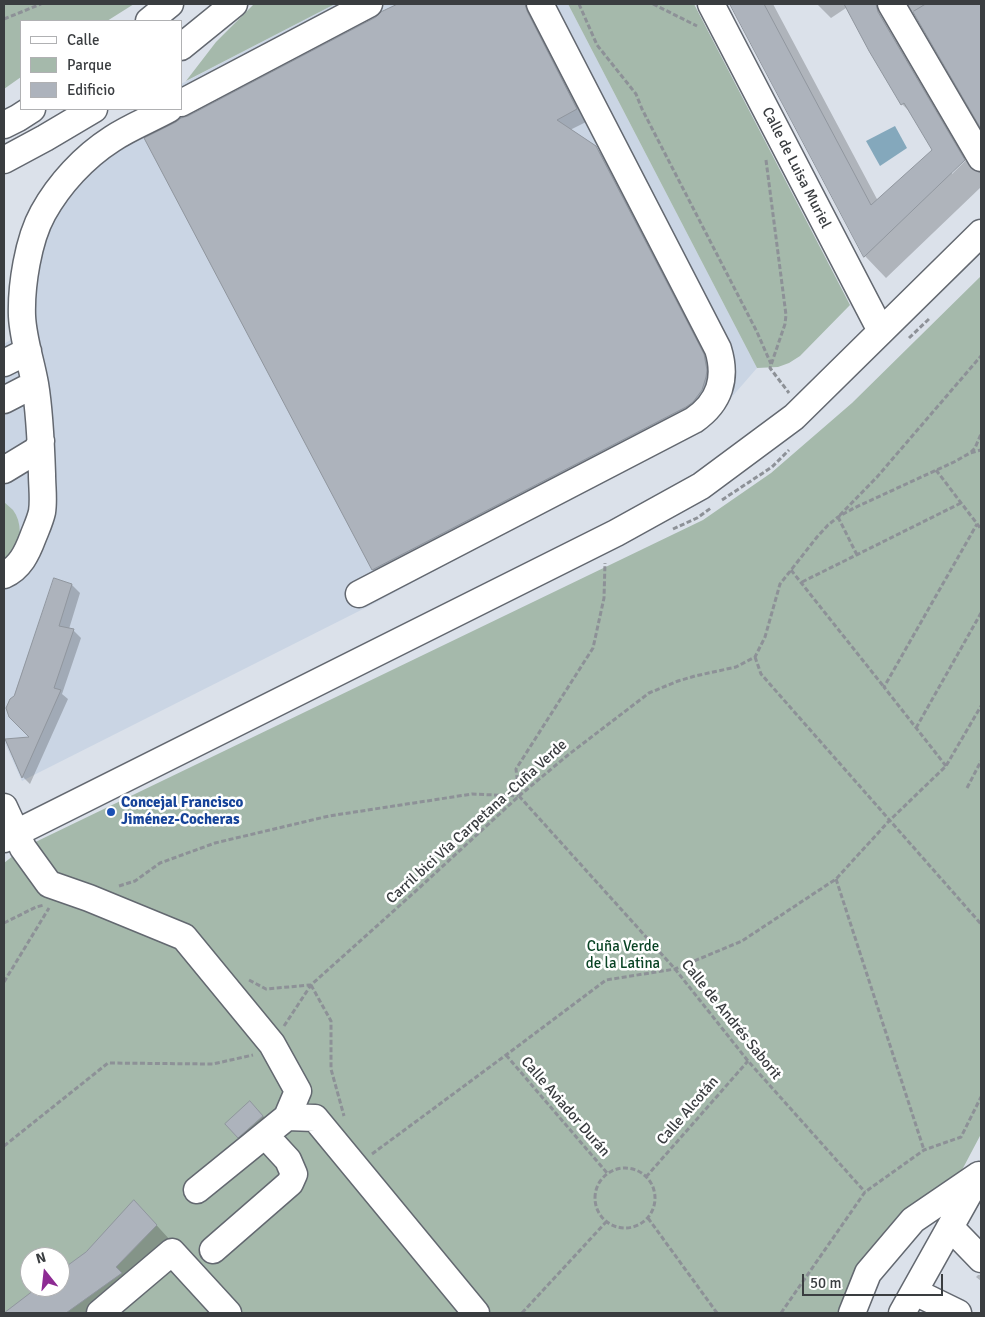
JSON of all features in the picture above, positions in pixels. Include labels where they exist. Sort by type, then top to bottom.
[{"type":"street","points":[[150,20],[170,4]]},
{"type":"street","points":[[182,47],[234,4]]},
{"type":"street","points":[[182,101],[369,4]]},
{"type":"street","points":[[360,594],[694,420],[710,406],[720,388],[722,369],[718,349],[540,4]]},
{"type":"street","name":"Calle de Luisa Muriel","points":[[712,4],[881,331]]},
{"type":"street","points":[[891,4],[981,158]]},
{"type":"street","points":[[4,125],[30,110]]},
{"type":"street","points":[[4,160],[92,110]]},
{"type":"street","points":[[4,575],[18,566],[26,554],[42,513],[43,502],[39,411],[22,317],[29,251],[42,214],[54,195],[80,164],[112,138],[167,110]]},
{"type":"street","points":[[10,836],[616,533],[701,486],[802,409],[981,233]]},
{"type":"street","points":[[4,363],[28,351]]},
{"type":"street","points":[[4,400],[35,384]]},
{"type":"street","points":[[4,470],[37,450],[41,441]]},
{"type":"street","points":[[4,806],[10,836],[23,848],[49,884],[89,898],[184,937],[272,1044],[298,1091],[287,1117],[197,1190]]},
{"type":"street","points":[[287,1117],[315,1118],[476,1313]]},
{"type":"street","points":[[213,1250],[290,1183],[294,1174],[288,1160],[265,1135]]},
{"type":"street","points":[[958,1313],[909,1303],[980,1174]]},
{"type":"street","points":[[852,1313],[868,1273],[913,1220],[980,1174]]},
{"type":"street","points":[[951,1228],[981,1259]]},
{"type":"street","points":[[100,1313],[172,1252],[228,1313]]},
{"type":"path","points":[[4,19],[41,4]]},
{"type":"path","points":[[579,4],[597,45],[636,94],[757,332],[771,364]]},
{"type":"path","points":[[653,4],[701,28]]},
{"type":"path","points":[[765,154],[786,315],[785,324],[770,368],[802,409]]},
{"type":"path","points":[[909,338],[930,318]]},
{"type":"path","points":[[981,356],[877,477],[817,537],[780,584],[765,636],[755,657],[761,674],[981,924]]},
{"type":"path","points":[[970,453],[975,448],[981,434]]},
{"type":"path","points":[[978,441],[981,446]]},
{"type":"path","points":[[720,502],[772,467],[794,446]]},
{"type":"path","points":[[838,517],[970,453],[981,450]]},
{"type":"path","points":[[936,470],[981,529]]},
{"type":"path","points":[[802,582],[961,503]]},
{"type":"path","points":[[672,530],[697,518],[712,508]]},
{"type":"path","points":[[838,517],[857,555]]},
{"type":"path","points":[[884,687],[977,524]]},
{"type":"path","points":[[118,886],[135,880],[160,863],[215,843],[329,816],[472,794],[519,796],[516,769],[593,648],[604,598],[605,562]]},
{"type":"path","points":[[791,570],[946,766]]},
{"type":"path","points":[[916,728],[981,613]]},
{"type":"path","name":"Carril bici Vía Carpetana -Cuña Verde","points":[[272,1044],[311,985],[418,890],[519,796],[568,755],[649,693],[678,681],[736,667],[755,657]]},
{"type":"path","points":[[355,1166],[606,980],[675,969],[742,941],[836,878],[889,821],[946,766],[981,706]]},
{"type":"path","points":[[967,788],[981,761]]},
{"type":"path","name":"Calle de Andrés Saborit","points":[[519,796],[675,969],[748,1061],[865,1192]]},
{"type":"path","points":[[836,878],[924,1150]]},
{"type":"path","points":[[4,982],[52,903],[49,884]]},
{"type":"path","points":[[311,985],[331,1021],[331,1068],[345,1119]]},
{"type":"path","points":[[4,1146],[108,1063],[212,1064],[250,1056],[272,1044]]},
{"type":"path","name":"Calle Aviador Durán","points":[[506,1055],[608,1174]]},
{"type":"path","name":"Calle Alcotán","points":[[646,1177],[748,1061]]},
{"type":"path","points":[[781,1313],[865,1192],[924,1150],[961,1137],[981,1097]]},
{"type":"path","name":"Calle Aviador Durán","points":[[607,1222],[600,1215],[596,1207],[595,1198],[601,1180],[617,1169],[628,1168],[638,1171],[646,1177]]},
{"type":"path","points":[[522,1313],[607,1222],[614,1226],[632,1228],[648,1218],[653,1210],[655,1193],[652,1184],[646,1177]]},
{"type":"path","points":[[648,1218],[717,1313]]},
{"type":"shaded area","points":[[335,4],[568,4],[757,368],[710,422],[375,603],[22,781],[4,741],[4,344],[12,339],[12,274],[15,251],[23,228],[42,191],[182,110],[182,83]]},
{"type":"green space","points":[[4,4],[134,4],[109,20],[20,20],[20,78],[4,89]]},
{"type":"green space","points":[[254,4],[335,4],[186,81],[216,42]]},
{"type":"green space","points":[[568,4],[694,4],[850,305],[800,356],[778,367],[757,368]]},
{"type":"green space","name":"Cuña Verde de la Latina","points":[[981,276],[981,1134],[962,1170],[901,1215],[840,1313],[4,1313],[4,863],[23,848],[703,520],[771,473],[852,403]]},
{"type":"green space","points":[[4,502],[16,515],[20,532],[16,548],[4,561]]},
{"type":"water","points":[[895,126],[907,148],[880,166],[866,141]]},
{"type":"building","points":[[398,4],[525,4],[577,109],[557,120],[596,146],[704,354],[707,370],[702,390],[693,402],[686,407],[372,570],[144,138]]},
{"type":"building","points":[[730,4],[764,4],[871,205],[932,150],[904,103],[901,105],[844,4],[876,4],[878,12],[965,160],[864,257]]},
{"type":"building","points":[[926,4],[981,4],[981,129],[913,12]]},
{"type":"building","points":[[54,578],[72,584],[59,626],[74,629],[54,688],[61,690],[22,778],[5,739],[29,737],[9,717],[6,708],[10,699],[14,696]]},
{"type":"building","points":[[250,1101],[263,1116],[238,1138],[225,1124]]},
{"type":"building","points":[[134,1200],[157,1225],[116,1267],[122,1273],[66,1313],[4,1313],[25,1297],[70,1297],[70,1264],[86,1252]]},
{"type":"place","name":"Concejal Francisco Jiménez-Cocheras","points":[[111,812]]}]
